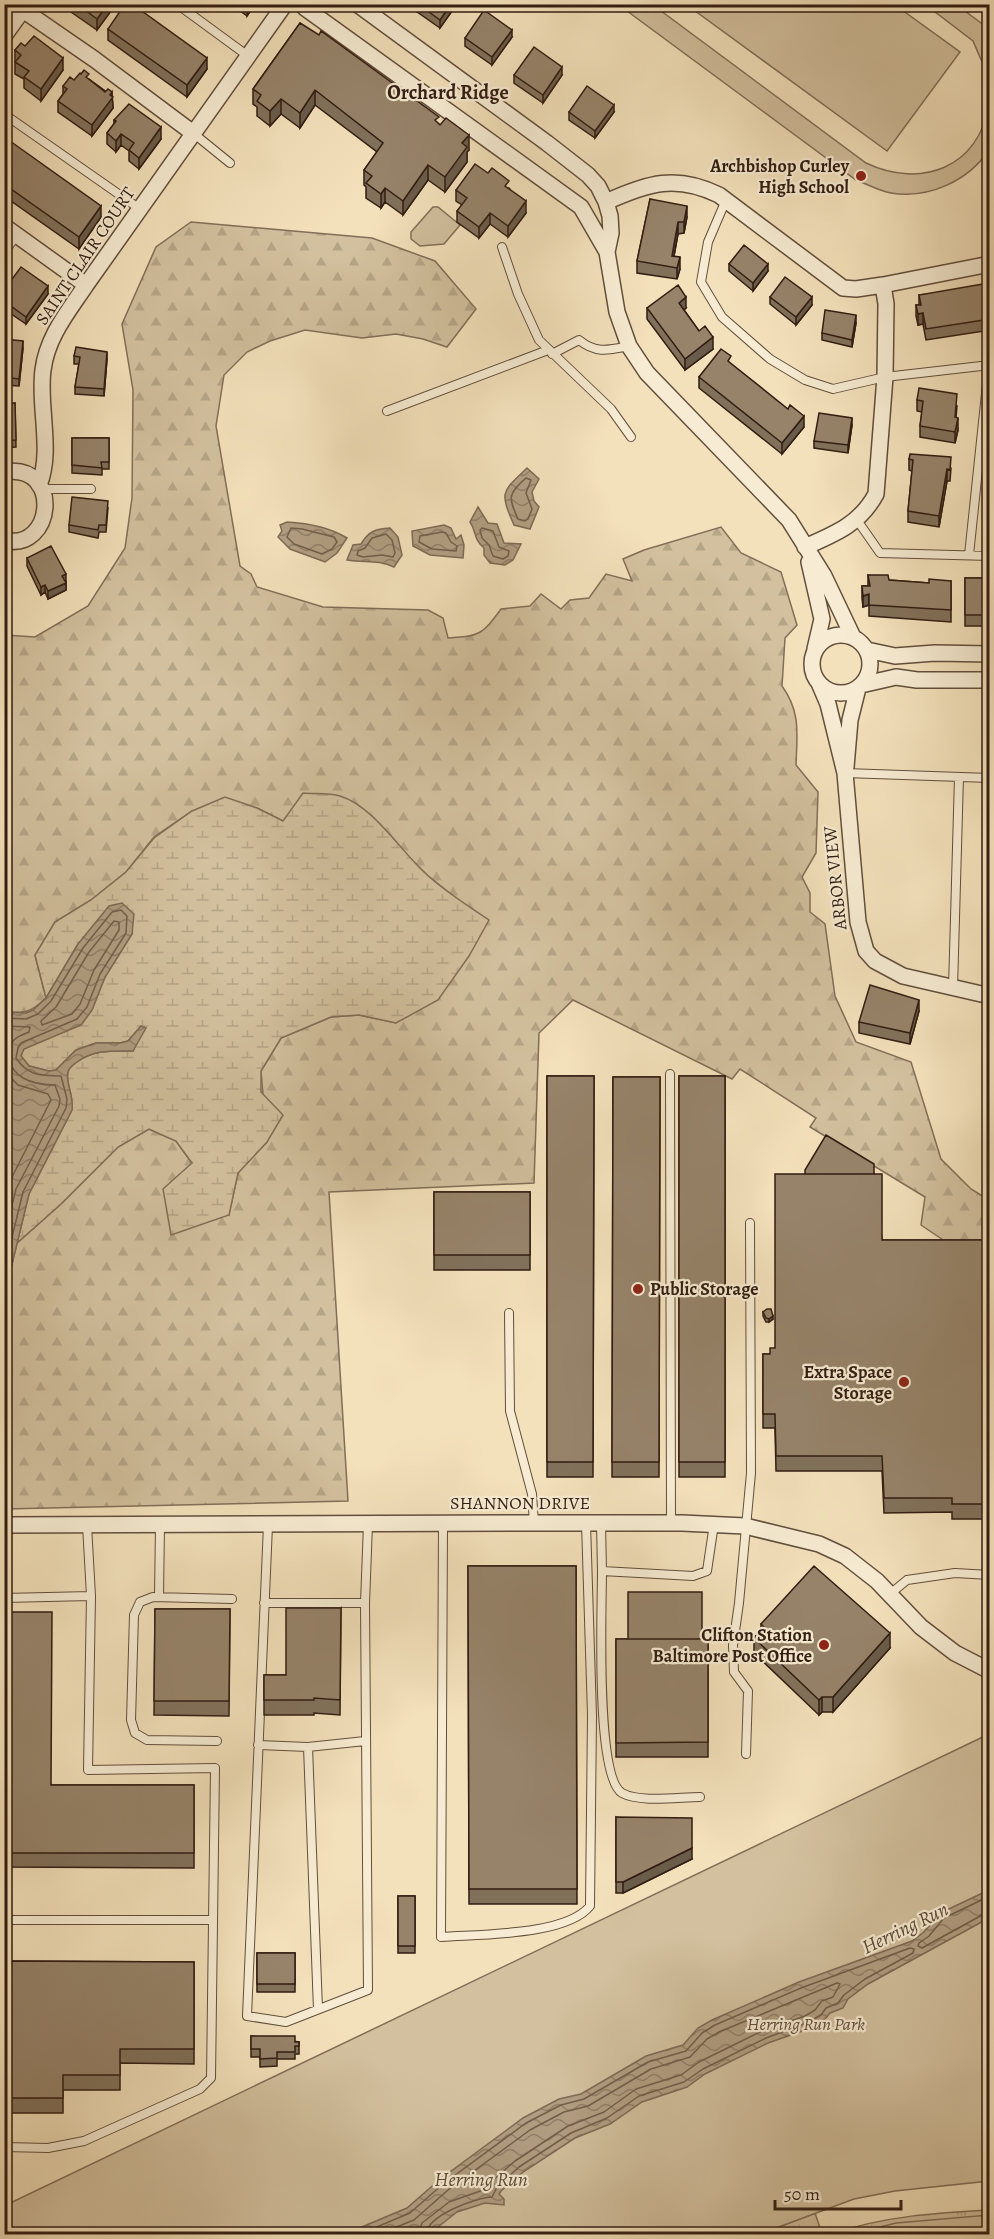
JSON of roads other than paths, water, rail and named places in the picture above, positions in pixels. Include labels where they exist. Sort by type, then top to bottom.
[{"type":"street","name":"SAINT CLAIR COURT","points":[[4,540],[28,537],[42,523],[47,507],[41,487],[44,454],[43,372],[47,350],[56,330],[285,4]]},
{"type":"street","points":[[305,4],[305,8],[581,207],[608,252]]},
{"type":"street","points":[[357,4],[588,174],[598,186],[606,202],[611,234],[608,252],[617,312],[629,346],[647,373],[789,520],[824,576],[853,637],[867,650],[895,656],[935,653],[990,654]]},
{"type":"street","points":[[4,36],[25,7],[193,133]]},
{"type":"street","points":[[606,202],[642,186],[666,183],[698,186],[719,195],[843,288],[856,289],[883,285],[990,264]]},
{"type":"street","points":[[11,230],[86,285]]},
{"type":"street","points":[[805,547],[857,520],[868,508],[876,494],[881,405],[885,377],[886,304],[883,285]]},
{"type":"street","points":[[4,472],[15,470],[30,475],[41,487]]},
{"type":"street","points":[[805,547],[821,610],[820,631],[812,668],[819,683],[828,690],[837,693],[848,692],[860,686],[896,677],[917,680],[990,680]]},
{"type":"street","points":[[815,650],[827,638],[844,634],[853,637]]},
{"type":"street","points":[[860,686],[870,669],[867,650]]},
{"type":"street","name":"ARBOR VIEW","points":[[819,683],[828,704],[845,773],[858,922],[866,951],[875,961],[903,976],[990,996]]},
{"type":"street","name":"ARBOR VIEW","points":[[845,773],[850,720],[860,686]]},
{"type":"street","name":"SHANNON DRIVE","points":[[4,1525],[670,1523],[745,1526],[830,1548],[858,1566],[890,1594],[921,1628],[955,1653],[990,1671]]},
{"type":"lane","points":[[177,4],[248,56]]},
{"type":"lane","points":[[4,114],[140,209]]},
{"type":"lane","points":[[193,133],[230,164]]},
{"type":"lane","points":[[726,200],[708,242],[701,282],[722,317],[770,359],[805,380],[833,389],[885,377],[989,365],[969,555]]},
{"type":"lane","points":[[4,252],[11,230]]},
{"type":"lane","points":[[502,248],[518,294],[539,340],[611,409],[631,437]]},
{"type":"lane","points":[[387,411],[579,340],[597,350],[606,351],[629,346]]},
{"type":"lane","points":[[41,487],[91,489]]},
{"type":"lane","points":[[857,520],[880,552],[990,556]]},
{"type":"lane","points":[[845,773],[990,778]]},
{"type":"lane","points":[[953,988],[959,777]]},
{"type":"lane","points":[[670,1074],[670,1523]]},
{"type":"lane","points":[[746,1754],[748,1691],[734,1672],[733,1645],[739,1604],[750,1473],[750,1223]]},
{"type":"lane","points":[[509,1313],[510,1411],[532,1494],[534,1523]]},
{"type":"lane","points":[[443,1523],[441,1937],[534,1929],[569,1922],[583,1915],[590,1906],[594,1523]]},
{"type":"lane","points":[[594,1523],[603,1571],[602,1688],[605,1748],[612,1779],[620,1792],[634,1797],[700,1797]]},
{"type":"lane","points":[[268,1525],[247,2016],[286,2022],[368,1990],[365,1603],[368,1524]]},
{"type":"lane","points":[[603,1571],[693,1576],[707,1571],[714,1524]]},
{"type":"lane","points":[[4,2147],[48,2148],[84,2141],[200,2089],[211,2078],[215,1768],[88,1770],[91,1596],[87,1525]]},
{"type":"lane","points":[[159,1597],[160,1525]]},
{"type":"lane","points":[[890,1594],[907,1580],[956,1573],[990,1575]]},
{"type":"lane","points":[[4,1598],[91,1596]]},
{"type":"lane","points":[[217,1741],[147,1740],[135,1733],[131,1720],[134,1615],[141,1602],[153,1597],[232,1599]]},
{"type":"lane","points":[[264,1603],[365,1603]]},
{"type":"lane","points":[[258,1745],[308,1747],[365,1741]]},
{"type":"lane","points":[[308,1747],[318,2009]]},
{"type":"lane","points":[[4,1920],[213,1920]]},
{"type":"water","points":[[527,468],[539,479],[532,492],[534,501],[539,507],[530,529],[514,525],[505,498],[512,482]]},
{"type":"water","points":[[478,507],[488,523],[497,524],[504,543],[521,544],[513,560],[505,565],[490,563],[484,555],[484,548],[478,542],[470,522]]},
{"type":"water","points":[[287,522],[318,526],[347,538],[337,553],[325,562],[290,549],[278,537],[282,531],[280,525]]},
{"type":"water","points":[[444,525],[451,528],[456,539],[461,535],[464,545],[463,558],[430,555],[413,546],[412,531]]},
{"type":"water","points":[[390,528],[398,537],[402,555],[394,567],[377,562],[347,560],[353,545],[361,544],[373,532]]},
{"type":"water","points":[[122,903],[134,914],[132,934],[105,977],[92,1010],[81,1025],[24,1049],[21,1056],[29,1066],[49,1071],[56,1070],[76,1050],[96,1043],[128,1041],[141,1026],[146,1028],[133,1051],[97,1053],[84,1058],[69,1069],[67,1076],[72,1110],[29,1194],[8,1281],[5,1285],[5,1012],[26,1013],[46,998],[78,944],[109,906]]},
{"type":"water","name":"Herring Run","points":[[989,1890],[989,1918],[868,1984],[848,1999],[843,2008],[830,2013],[811,2028],[768,2043],[705,2074],[687,2087],[642,2102],[610,2124],[575,2138],[523,2172],[501,2191],[499,2194],[504,2199],[504,2205],[485,2203],[457,2212],[429,2234],[350,2234],[407,2208],[439,2180],[523,2118],[559,2099],[581,2094],[646,2056],[683,2045],[698,2028],[712,2020],[799,1982],[912,1941],[924,1932],[940,1913]]},
{"type":"place","name":"Archbishop Curley High School","points":[[861,176]]},
{"type":"place","name":"Public Storage","points":[[638,1289]]},
{"type":"place","name":"Extra Space Storage","points":[[904,1382]]},
{"type":"place","name":"Clifton Station Baltimore Post Office","points":[[824,1645]]},
{"type":"district","name":"Orchard Ridge","points":[[448,92]]},
{"type":"park label","name":"Herring Run Park","points":[[806,2024]]}]
